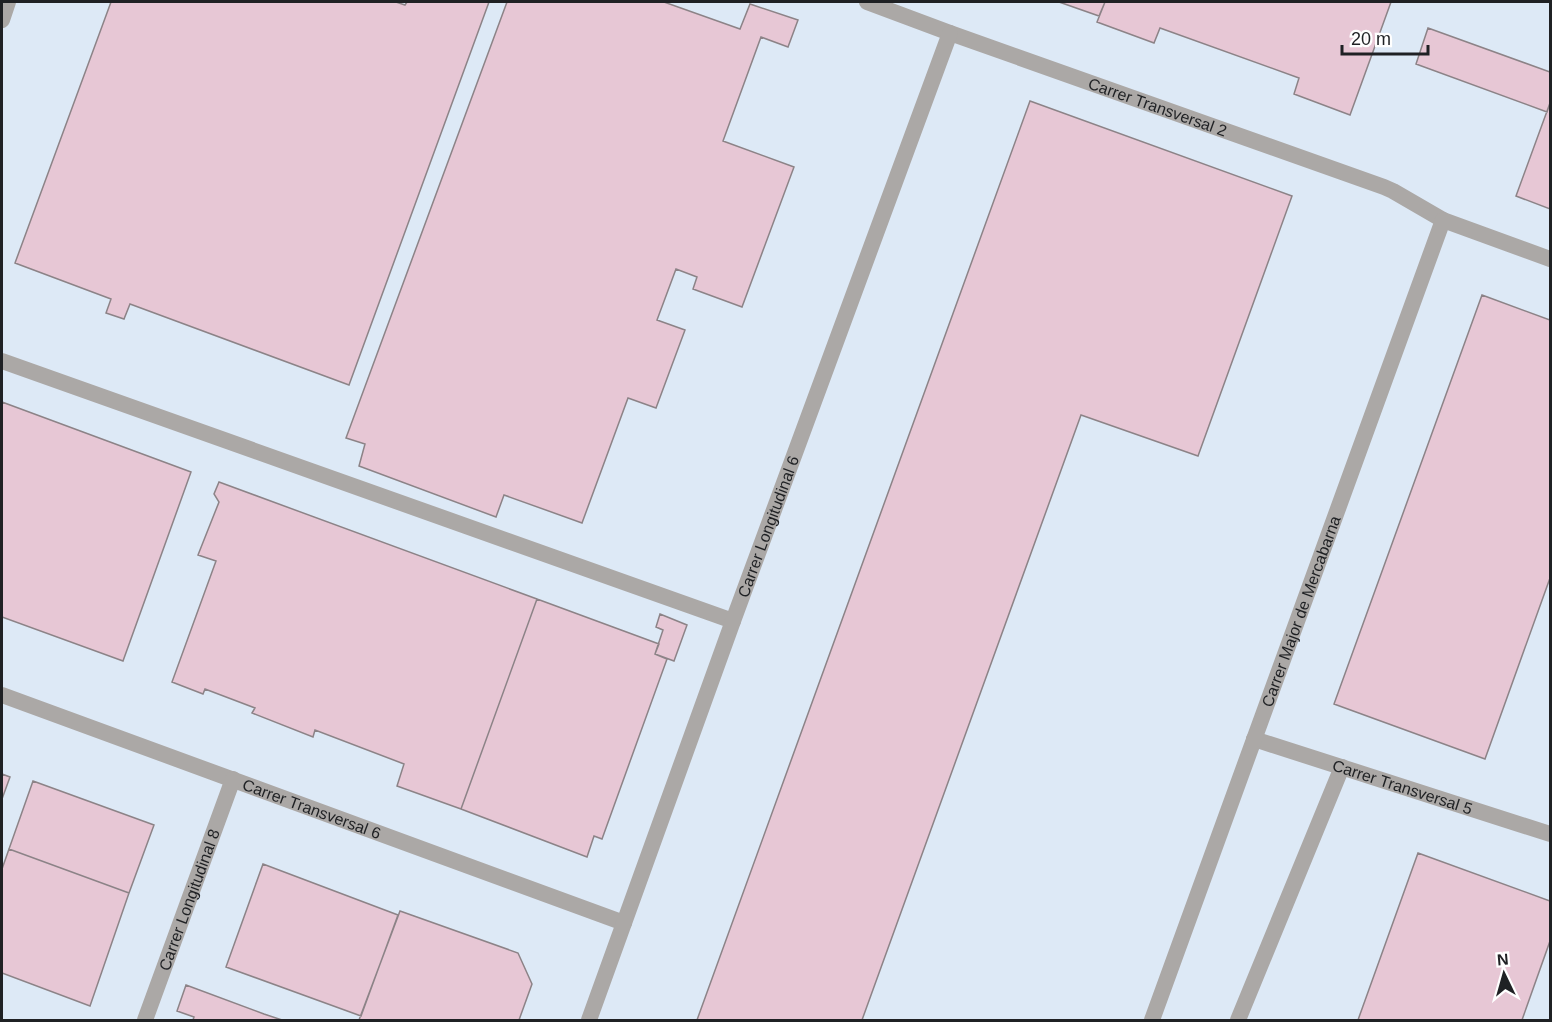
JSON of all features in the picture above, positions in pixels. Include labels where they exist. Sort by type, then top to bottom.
[{"type":"lane","points":[[2,20],[8,2]]},
{"type":"lane","name":"Carrer Transversal 2","points":[[867,2],[1384,187],[1443,220]]},
{"type":"lane","name":"Carrer Longitudinal 6","points":[[589,1020],[733,621],[950,33]]},
{"type":"lane","points":[[1443,220],[1551,259]]},
{"type":"lane","name":"Carrer Major de Mercabarna","points":[[1152,1020],[1443,220]]},
{"type":"lane","points":[[2,361],[733,621]]},
{"type":"lane","name":"Carrer Transversal 6","points":[[2,695],[624,922]]},
{"type":"lane","name":"Carrer Transversal 5","points":[[1254,739],[1551,834]]},
{"type":"lane","points":[[1238,1020],[1342,767]]},
{"type":"lane","name":"Carrer Longitudinal 8","points":[[145,1020],[233,779]]},
{"type":"shaded area","points":[[2,2],[1550,2],[1550,1020],[2,1020]]},
{"type":"building","points":[[111,2],[396,2],[405,5],[407,2],[489,2],[349,385],[130,304],[124,319],[106,313],[111,299],[15,263]]},
{"type":"building","points":[[507,2],[664,2],[740,29],[750,4],[798,20],[788,47],[761,37],[723,141],[794,167],[742,307],[693,289],[697,277],[676,269],[657,320],[685,330],[656,408],[628,398],[582,523],[504,495],[496,517],[359,466],[365,444],[346,438]]},
{"type":"building","points":[[1059,2],[1105,2],[1099,16]]},
{"type":"building","points":[[1105,2],[1391,2],[1350,115],[1294,94],[1299,78],[1160,28],[1154,43],[1097,22]]},
{"type":"building","points":[[1428,28],[1550,72],[1550,103],[1547,112],[1416,64]]},
{"type":"building","points":[[1030,101],[1292,196],[1198,456],[1081,415],[862,1020],[697,1020]]},
{"type":"building","points":[[1550,103],[1550,209],[1516,196]]},
{"type":"building","points":[[1482,295],[1550,320],[1550,578],[1485,759],[1334,704]]},
{"type":"building","points":[[2,402],[191,472],[123,661],[2,617]]},
{"type":"building","points":[[219,482],[537,599],[461,809],[397,786],[404,764],[315,730],[313,737],[252,713],[255,708],[205,689],[203,694],[172,682],[216,561],[198,555],[219,502],[214,494]]},
{"type":"building","points":[[537,599],[659,644],[655,654],[667,659],[602,839],[594,836],[587,857],[461,809]]},
{"type":"building","points":[[660,614],[687,625],[674,661],[655,654],[663,630],[656,627]]},
{"type":"building","points":[[2,774],[10,777],[2,799]]},
{"type":"building","points":[[33,781],[154,825],[129,893],[9,849]]},
{"type":"building","points":[[9,849],[129,893],[90,1006],[2,973],[2,869]]},
{"type":"building","points":[[1418,853],[1550,901],[1550,941],[1522,1020],[1358,1020]]},
{"type":"building","points":[[263,864],[398,915],[361,1016],[226,967]]},
{"type":"building","points":[[400,911],[518,953],[532,984],[519,1020],[359,1020]]},
{"type":"building","points":[[186,985],[282,1020],[193,1020],[194,1017],[177,1011]]}]
